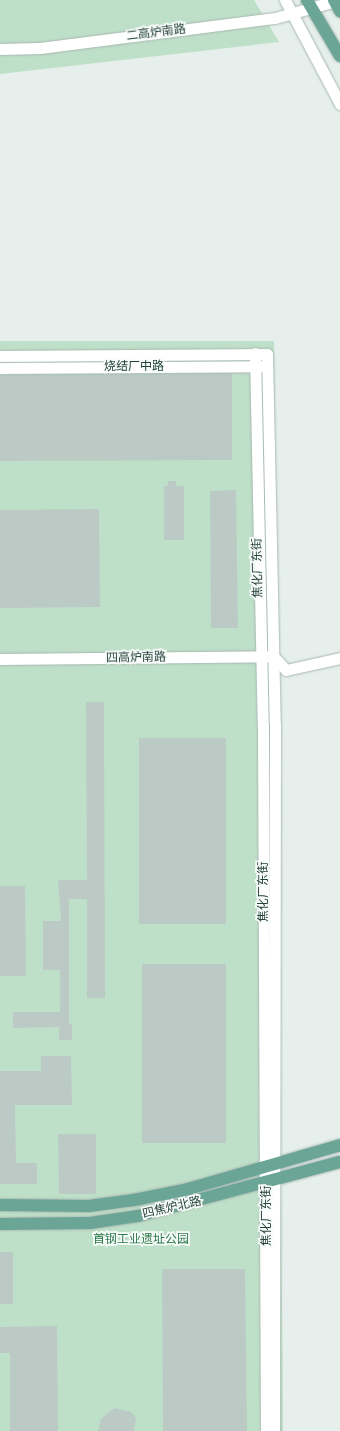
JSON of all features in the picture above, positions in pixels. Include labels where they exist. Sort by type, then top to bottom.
[{"type":"main road","points":[[309,4],[340,56]]},
{"type":"main road","name":"四焦炉北路","points":[[0,1205],[89,1206],[134,1200],[188,1189],[340,1145]]},
{"type":"main road","name":"四焦炉北路","points":[[0,1224],[90,1223],[124,1218],[181,1207],[340,1162]]},
{"type":"street","points":[[285,0],[340,104]]},
{"type":"street","name":"二高炉南路","points":[[0,49],[40,48],[293,13],[309,4],[337,3]]},
{"type":"street","name":"焦化厂东街","points":[[255,353],[254,366],[272,1182],[274,1431]]},
{"type":"street","name":"烧结厂中路","points":[[0,356],[268,354]]},
{"type":"street","name":"焦化厂东街","points":[[268,354],[273,656],[271,1164]]},
{"type":"street","name":"烧结厂中路","points":[[0,368],[268,366]]},
{"type":"street","points":[[273,656],[286,670],[340,658]]},
{"type":"street","name":"四高炉南路","points":[[0,659],[273,656]]},
{"type":"street","name":"焦化厂东街","points":[[266,1431],[272,1182]]},
{"type":"green space","points":[[0,0],[254,0],[279,42],[0,74]]},
{"type":"green space","name":"首钢工业遗址公园","points":[[0,341],[274,341],[283,1431],[0,1431]]},
{"type":"building","points":[[232,373],[232,460],[0,461],[0,375]]},
{"type":"building","points":[[168,481],[176,481],[176,486],[184,486],[184,540],[164,540],[164,486],[168,486]]},
{"type":"building","points":[[236,490],[238,628],[211,628],[210,491]]},
{"type":"building","points":[[99,509],[100,607],[0,608],[0,510]]},
{"type":"building","points":[[86,702],[104,702],[105,998],[87,998],[87,899],[69,899],[69,1024],[72,1024],[72,1040],[59,1040],[59,1027],[13,1028],[13,1012],[60,1012],[60,970],[43,970],[43,921],[61,921],[58,880],[87,880]]},
{"type":"building","points":[[139,738],[226,738],[226,924],[139,924]]},
{"type":"building","points":[[0,886],[25,886],[26,976],[0,976]]},
{"type":"building","points":[[142,964],[226,964],[226,1143],[142,1143]]},
{"type":"building","points":[[41,1056],[71,1056],[72,1105],[15,1105],[16,1163],[37,1163],[37,1184],[0,1184],[0,1071],[41,1071]]},
{"type":"building","points":[[58,1134],[96,1134],[96,1194],[59,1194]]},
{"type":"building","points":[[0,1252],[13,1252],[13,1304],[0,1304]]},
{"type":"building","points":[[162,1269],[245,1269],[247,1431],[163,1431]]},
{"type":"building","points":[[57,1326],[58,1431],[10,1431],[10,1353],[0,1353],[0,1327]]},
{"type":"building","points":[[114,1408],[131,1412],[136,1418],[134,1431],[98,1431],[101,1419]]}]
